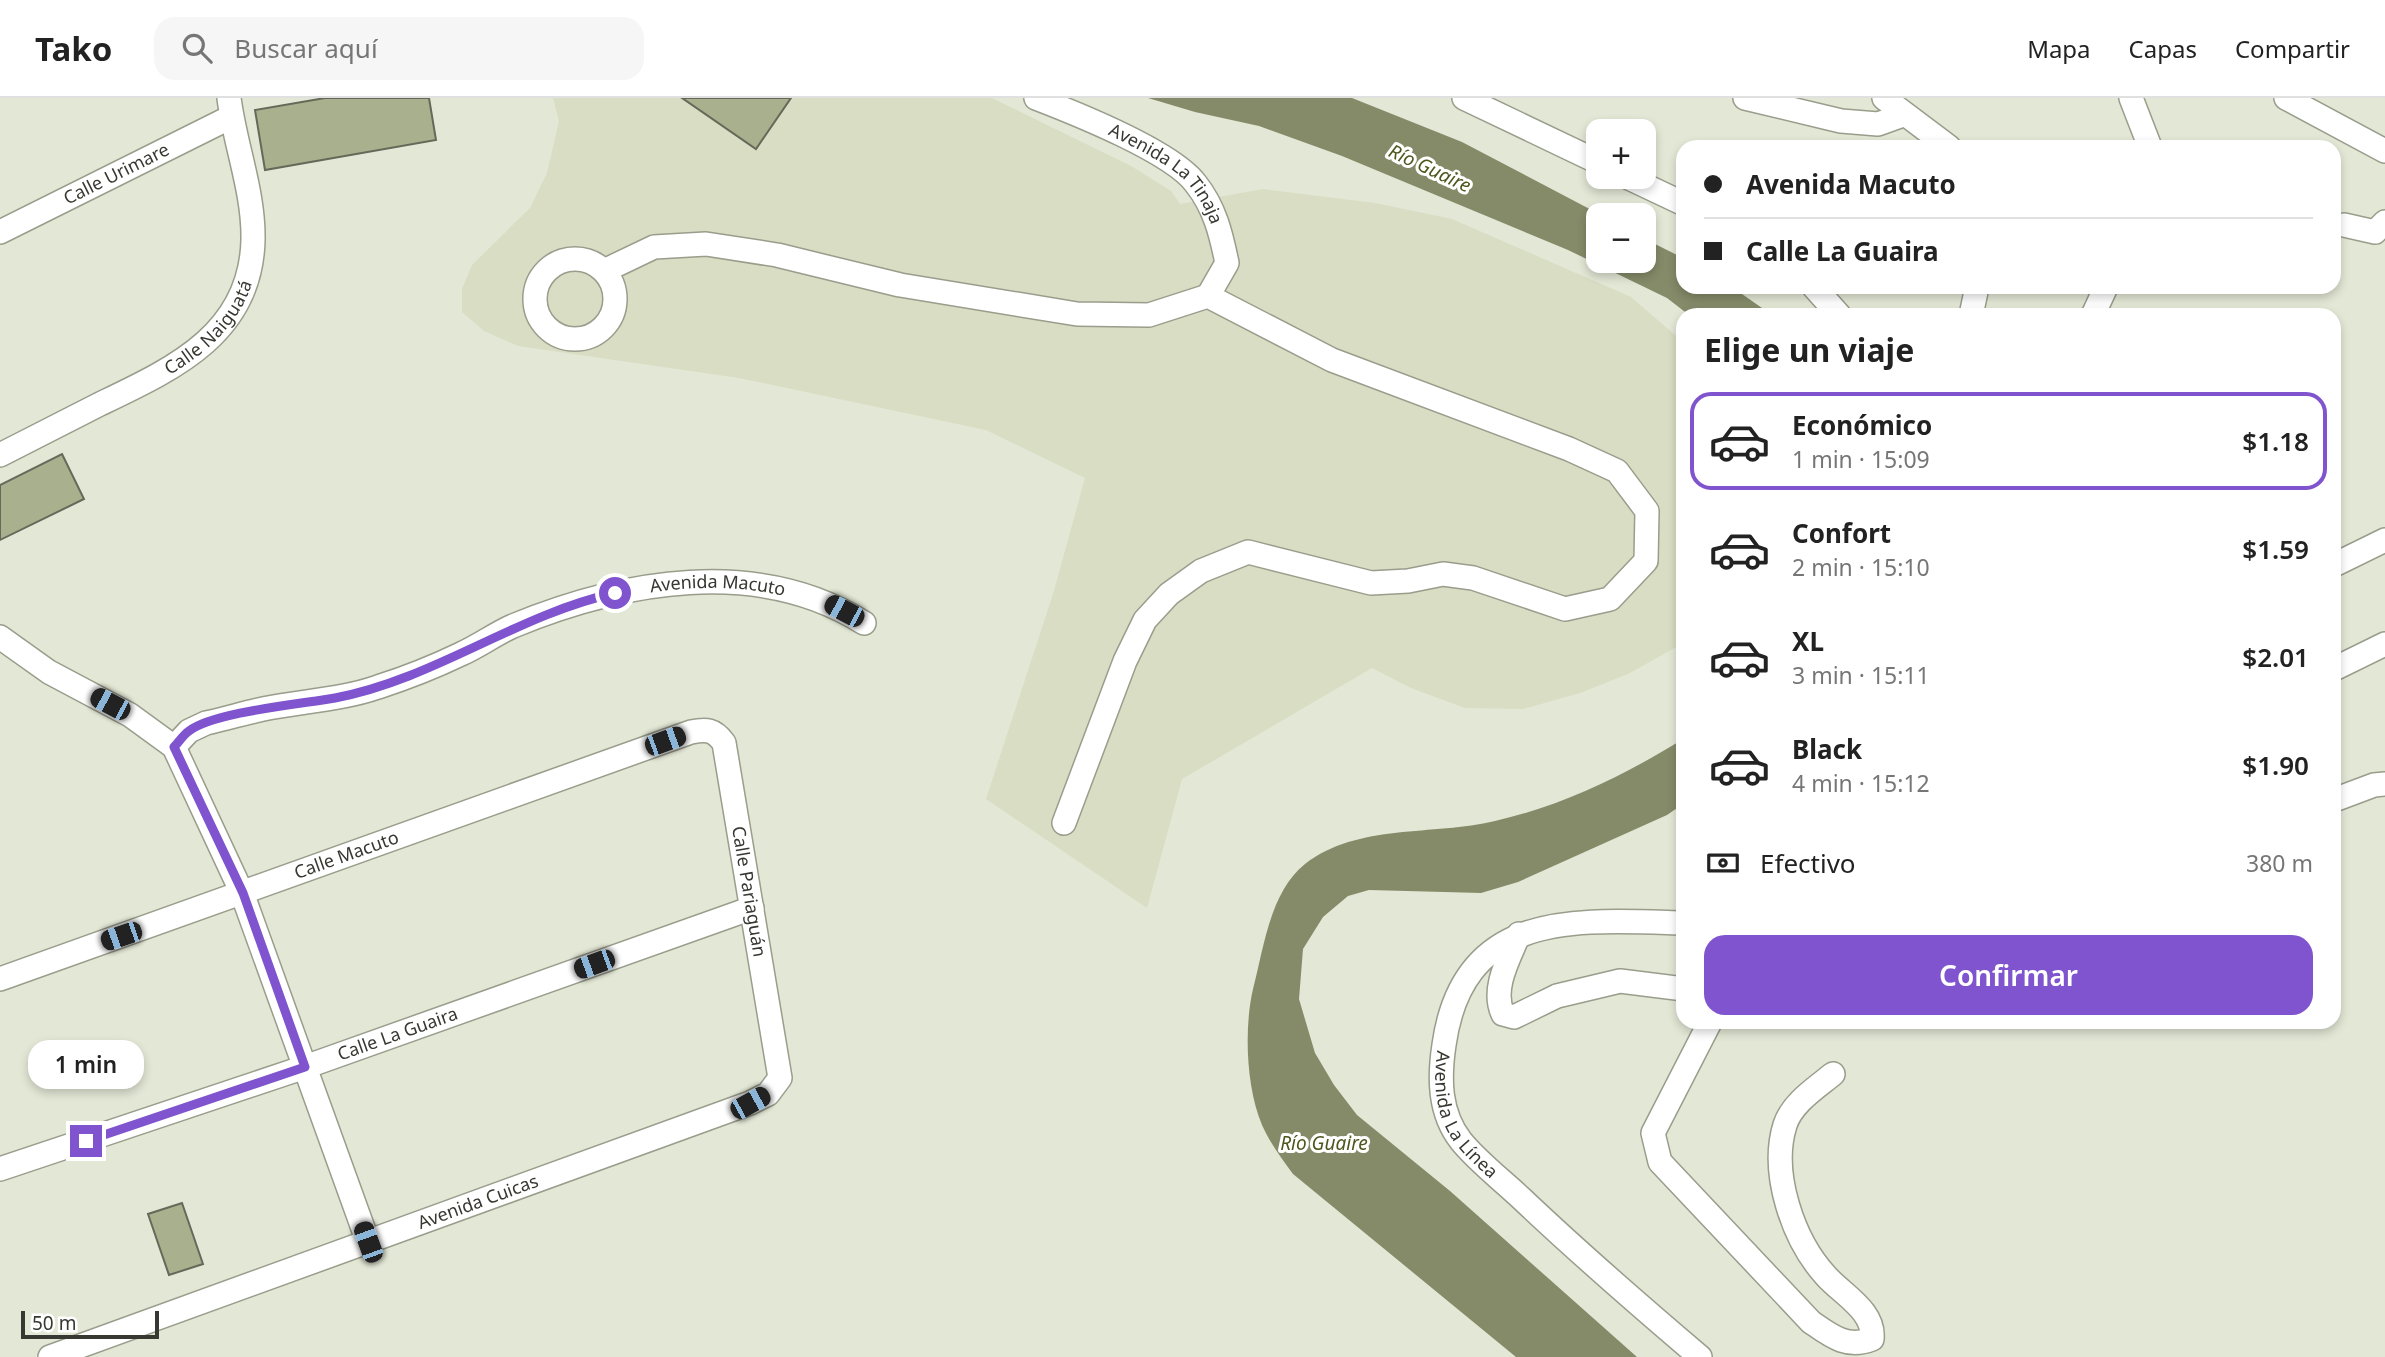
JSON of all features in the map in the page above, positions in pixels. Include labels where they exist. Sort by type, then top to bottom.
[{"type":"street","name":"Avenida La Tinaja","points":[[1036,98],[1155,152],[1195,181],[1217,219],[1227,263],[1208,296]]},
{"type":"street","points":[[1464,98],[1586,156]]},
{"type":"street","points":[[1745,98],[1841,121],[1878,124],[1903,116]]},
{"type":"street","points":[[1884,98],[1903,116],[1939,140]]},
{"type":"street","points":[[2131,98],[2147,140]]},
{"type":"street","points":[[2286,98],[2385,151]]},
{"type":"street","name":"Calle Urimare","points":[[0,232],[230,107]]},
{"type":"street","name":"Calle Naiguatá","points":[[0,455],[160,375],[187,358],[230,317],[248,277],[253,238],[230,107]]},
{"type":"street","points":[[1653,189],[1676,200]]},
{"type":"street","points":[[2344,225],[2375,232],[2385,222]]},
{"type":"street","points":[[606,270],[654,247],[706,244],[777,255],[900,285],[1077,314],[1149,315],[1208,296],[1332,360],[1569,449],[1617,471],[1647,511],[1646,561],[1610,599],[1565,609],[1473,578],[1443,574],[1408,581],[1371,583],[1248,552],[1201,571],[1169,594],[1145,620],[1125,662],[1064,823]]},
{"type":"street","points":[[1820,294],[1833,308]]},
{"type":"street","points":[[2341,562],[2385,540]]},
{"type":"street","name":"Avenida Macuto","points":[[174,747],[189,731],[206,723],[374,689],[462,654],[509,628],[552,611],[636,588],[678,583],[752,583],[782,587],[827,601],[864,623]]},
{"type":"street","points":[[0,637],[48,672],[130,715],[174,747],[243,893],[368,1242]]},
{"type":"street","points":[[2341,666],[2385,644]]},
{"type":"street","name":"Calle Pariaguán","points":[[691,732],[705,729],[717,733],[724,743],[780,1078]]},
{"type":"street","name":"Calle Macuto","points":[[0,979],[691,732]]},
{"type":"street","points":[[2341,797],[2374,785],[2385,785]]},
{"type":"street","name":"Calle La Guaira","points":[[0,1170],[305,1067],[752,908]]},
{"type":"street","name":"Avenida La Línea","points":[[1676,923],[1562,924],[1518,934],[1488,952],[1459,986],[1447,1026],[1440,1071],[1444,1109],[1460,1140],[1589,1263],[1700,1357]]},
{"type":"street","points":[[1518,934],[1497,1002],[1503,1014],[1514,1017],[1557,996],[1620,981],[1676,988]]},
{"type":"street","points":[[1706,1029],[1653,1133],[1660,1162],[1811,1322],[1837,1341],[1860,1344],[1872,1339],[1869,1318],[1824,1275],[1801,1237],[1779,1172],[1786,1124],[1804,1097],[1833,1074]]},
{"type":"street","name":"Avenida Cuicas","points":[[50,1357],[750,1103],[768,1094],[780,1078]]},
{"type":"shaded area","points":[[553,98],[992,98],[1131,166],[1171,191],[1180,204],[1263,189],[1375,203],[1452,219],[1631,297],[1676,336],[1676,647],[1630,673],[1580,693],[1523,709],[1465,708],[1411,688],[1372,668],[1182,779],[1147,908],[986,799],[1054,591],[1085,478],[986,430],[739,378],[518,346],[484,331],[462,312],[462,289],[472,265],[530,208],[547,173],[559,121]]},
{"type":"water","name":"Río Guaire","points":[[1148,98],[1352,98],[1462,142],[1586,207],[1586,259],[1342,156],[1259,126]]},
{"type":"water","name":"Río Guaire","points":[[1656,244],[1676,254],[1676,294],[1742,294],[1762,308],[1680,308],[1667,298],[1615,273],[1656,273]]},
{"type":"water","name":"Río Guaire","points":[[1676,743],[1676,809],[1518,882],[1481,893],[1369,890],[1348,896],[1323,917],[1303,949],[1299,999],[1315,1053],[1334,1085],[1357,1115],[1450,1191],[1637,1357],[1516,1357],[1293,1174],[1262,1125],[1253,1093],[1248,1057],[1248,1021],[1253,989],[1270,921],[1284,889],[1305,864],[1326,851],[1372,836],[1471,825],[1520,815],[1569,798],[1639,765]]},
{"type":"building","points":[[325,98],[429,98],[436,140],[265,170],[255,110]]},
{"type":"building","points":[[682,98],[791,98],[756,149]]},
{"type":"building","points":[[62,454],[84,499],[0,540],[0,485]]},
{"type":"building","points":[[182,1203],[203,1264],[169,1275],[148,1214]]},
{"type":"route","points":[[86,1141],[305,1067],[243,893],[174,747],[189,731],[206,723],[264,709],[374,689],[462,654],[509,628],[594,597],[615,593]]}]
